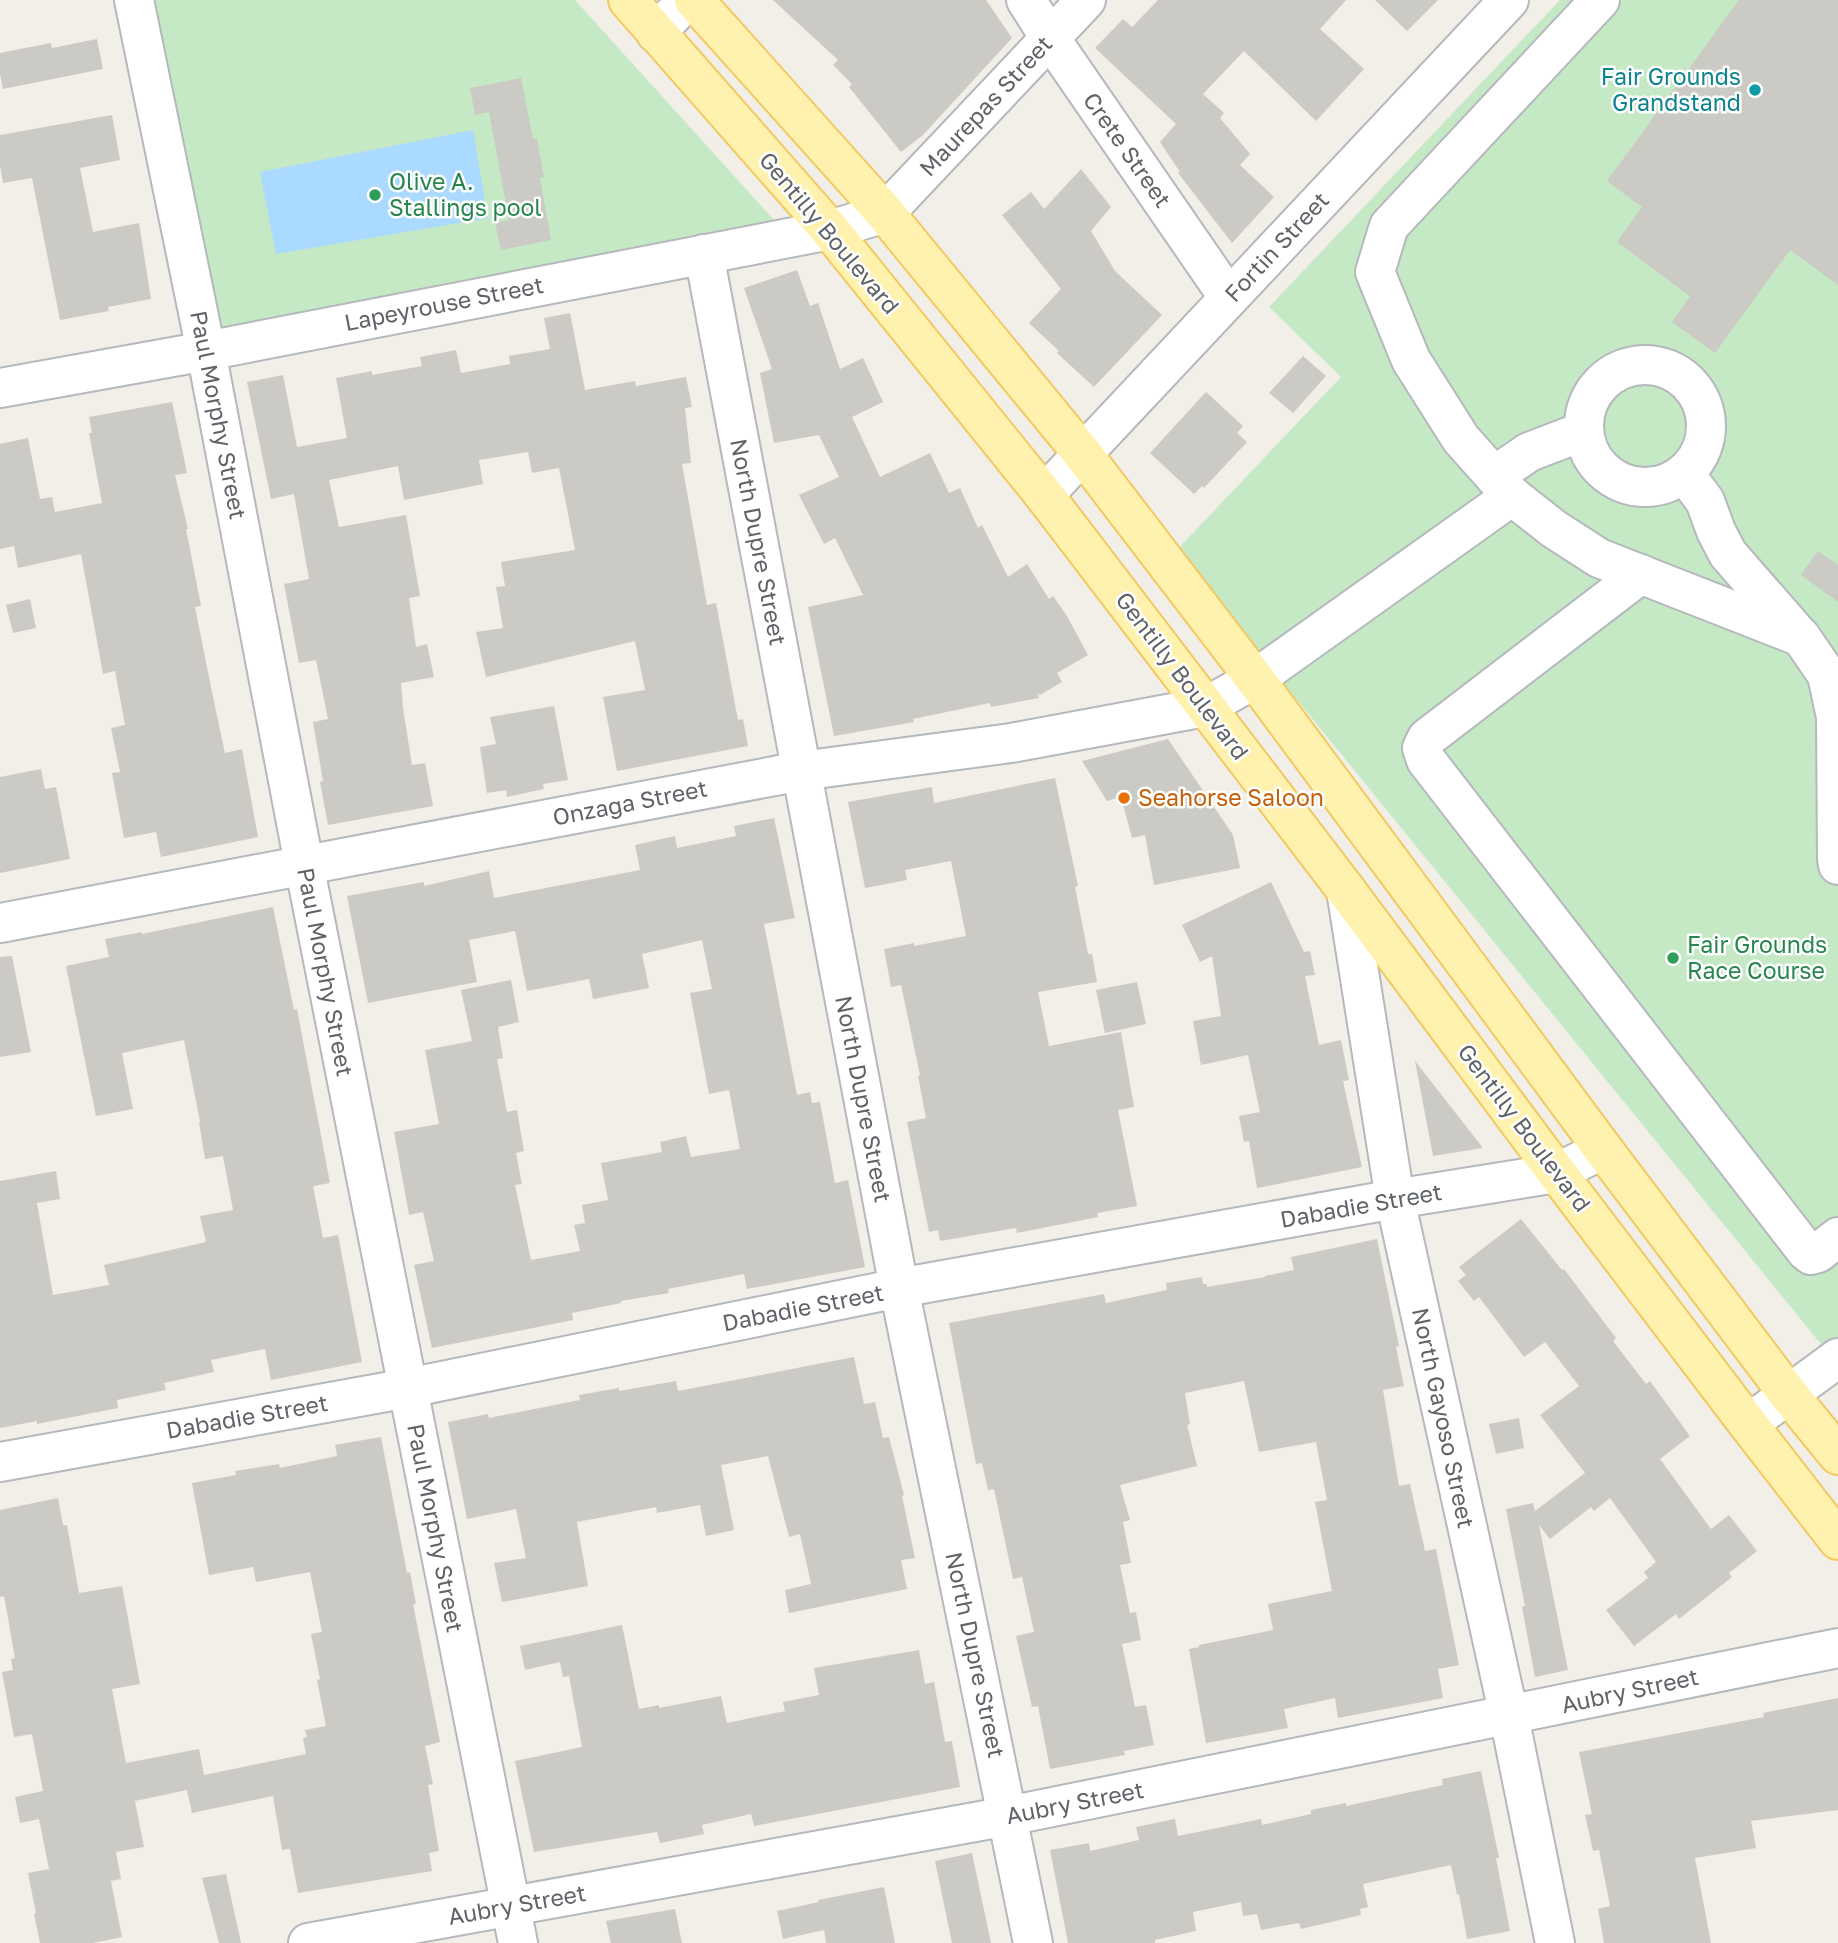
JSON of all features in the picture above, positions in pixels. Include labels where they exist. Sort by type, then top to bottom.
[{"type":"main road","name":"Gentilly Boulevard","points":[[628,0],[830,230],[1044,495],[1838,1540]]},
{"type":"main road","points":[[694,0],[886,213],[1083,453],[1255,679],[1603,1149],[1789,1395],[1838,1455]]},
{"type":"street","name":"Paul Morphy Street","points":[[134,0],[206,351],[304,864],[518,1943]]},
{"type":"street","points":[[656,33],[687,0]]},
{"type":"street","name":"Crete Street","points":[[1026,0],[1229,298]]},
{"type":"street","name":"Maurepas Street","points":[[886,213],[1086,0]]},
{"type":"street","name":"Fortin Street","points":[[1044,495],[1509,0]]},
{"type":"street","points":[[1600,0],[1389,226],[1375,272],[1410,360],[1461,439],[1504,486],[1554,529],[1600,558],[1801,637]]},
{"type":"street","name":"Lapeyrouse Street","points":[[0,388],[206,351],[830,230],[886,213]]},
{"type":"street","name":"North Dupre Street","points":[[704,254],[899,1288],[1033,1943]]},
{"type":"street","points":[[1652,365],[1672,370],[1689,382],[1701,399],[1706,419],[1705,439],[1698,458],[1684,473],[1667,484],[1647,488],[1627,485],[1609,477],[1594,462],[1584,431],[1587,404],[1597,387],[1613,373],[1632,366],[1652,365]]},
{"type":"street","name":"Onzaga Street","points":[[0,923],[801,771],[1011,743],[1205,707],[1255,679],[1504,486],[1529,452],[1584,431]]},
{"type":"street","points":[[1684,473],[1705,501],[1728,554],[1801,637],[1827,675],[1836,716],[1838,865]]},
{"type":"street","points":[[1641,574],[1427,738],[1422,748],[1426,760],[1806,1251],[1811,1255],[1818,1253],[1838,1237]]},
{"type":"street","name":"North Gayoso Street","points":[[1346,890],[1395,1199],[1509,1716],[1555,1943]]},
{"type":"street","name":"Dabadie Street","points":[[0,1462],[408,1388],[899,1288],[1395,1199],[1557,1173],[1603,1149]]},
{"type":"street","points":[[1748,1424],[1838,1357]]},
{"type":"street","name":"Aubry Street","points":[[308,1943],[1008,1816],[1838,1648]]},
{"type":"green space","points":[[134,0],[575,0],[773,219],[704,254],[206,351]]},
{"type":"green space","name":"Fair Grounds Race Course","points":[[1560,0],[1838,0],[1838,1365],[1176,551],[1341,377],[1269,307]]},
{"type":"water","name":"Olive A. Stallings pool","points":[[473,130],[488,218],[276,254],[260,172]]},
{"type":"building","points":[[773,0],[986,0],[1012,38],[923,135],[901,152],[849,87],[852,84],[833,65],[838,60]]},
{"type":"building","points":[[1158,0],[1346,0],[1320,29],[1364,69],[1316,121],[1244,51],[1203,94],[1224,113],[1220,118],[1250,154],[1240,165],[1274,197],[1232,243],[1178,173],[1180,172],[1160,142],[1176,124],[1095,48],[1123,19],[1132,27]]},
{"type":"building","points":[[1375,0],[1438,0],[1407,31]]},
{"type":"building","name":"Fair Grounds Grandstand","points":[[1739,0],[1838,0],[1838,285],[1790,250],[1715,353],[1672,322],[1690,296],[1617,242],[1642,207],[1607,181]]},
{"type":"building","points":[[97,39],[103,69],[3,89],[0,53],[51,43],[52,48]]},
{"type":"building","points":[[521,78],[533,139],[537,139],[544,177],[540,178],[551,240],[501,250],[495,223],[509,220],[489,112],[475,115],[470,88]]},
{"type":"building","points":[[112,115],[120,160],[80,168],[93,232],[139,223],[151,299],[108,307],[109,311],[60,320],[32,178],[3,183],[0,135]]},
{"type":"building","points":[[1081,169],[1111,207],[1091,231],[1115,271],[1162,315],[1094,387],[1029,323],[1061,289],[1002,215],[1031,192],[1044,209]]},
{"type":"building","points":[[797,270],[810,306],[818,303],[840,369],[863,358],[883,402],[852,417],[880,477],[930,453],[949,493],[960,488],[978,528],[982,525],[1008,577],[1027,564],[1049,599],[1053,596],[1067,616],[1088,655],[1057,673],[1062,682],[1040,695],[1037,692],[1039,698],[991,707],[990,703],[913,719],[914,722],[834,736],[808,607],[863,595],[835,538],[824,544],[799,495],[839,477],[819,435],[774,443],[760,373],[772,369],[744,288]]},
{"type":"building","points":[[570,313],[585,390],[635,381],[636,386],[686,377],[692,407],[685,408],[691,463],[682,464],[707,605],[716,603],[738,720],[743,719],[748,746],[617,771],[603,697],[645,690],[635,641],[486,677],[476,632],[503,628],[496,587],[505,586],[501,562],[575,550],[559,468],[532,473],[528,452],[479,460],[483,484],[404,500],[398,466],[329,480],[339,527],[406,515],[420,596],[409,598],[416,647],[427,644],[434,677],[401,683],[403,708],[412,765],[425,763],[433,806],[328,825],[313,722],[328,719],[316,660],[299,663],[284,584],[309,579],[294,494],[271,499],[247,382],[283,375],[297,447],[347,438],[336,378],[422,366],[420,357],[456,350],[461,373],[510,364],[509,356],[550,349],[544,318]]},
{"type":"building","points":[[1303,356],[1326,376],[1293,413],[1269,393]]},
{"type":"building","points":[[1206,392],[1243,426],[1237,433],[1247,442],[1204,488],[1202,486],[1194,494],[1150,453]]},
{"type":"building","points":[[172,402],[187,473],[175,475],[188,529],[201,606],[195,607],[225,753],[242,749],[258,837],[161,857],[156,832],[124,838],[112,773],[120,772],[111,728],[125,725],[115,671],[103,674],[81,554],[18,568],[14,546],[0,549],[0,444],[28,438],[40,499],[52,497],[55,512],[102,503],[89,433],[92,433],[89,417]]},
{"type":"building","points":[[1818,551],[1838,565],[1838,602],[1801,575]]},
{"type":"building","points":[[30,599],[36,628],[13,633],[6,605]]},
{"type":"building","points":[[554,706],[568,780],[543,784],[544,789],[507,797],[506,790],[487,793],[480,747],[496,744],[490,717]]},
{"type":"building","points":[[1168,739],[1233,835],[1240,868],[1154,885],[1145,835],[1132,838],[1121,797],[1107,801],[1082,761]]},
{"type":"building","points":[[41,769],[45,789],[56,787],[70,859],[0,873],[0,777]]},
{"type":"building","points":[[1055,778],[1078,886],[1075,887],[1088,954],[1092,954],[1097,982],[1038,992],[1049,1046],[1121,1032],[1134,1107],[1118,1110],[1137,1206],[1097,1213],[1098,1217],[1017,1233],[1016,1228],[940,1241],[938,1230],[929,1232],[907,1122],[926,1118],[918,1076],[920,1075],[901,985],[891,987],[884,949],[966,936],[951,861],[905,870],[907,880],[865,888],[848,802],[932,787],[934,803]]},
{"type":"building","points":[[774,818],[795,918],[764,924],[797,1095],[810,1092],[812,1103],[820,1102],[835,1183],[848,1180],[865,1267],[747,1289],[744,1274],[668,1289],[669,1293],[572,1313],[573,1320],[432,1348],[414,1265],[434,1261],[423,1212],[409,1215],[394,1132],[439,1124],[425,1050],[472,1041],[461,990],[511,980],[519,1022],[498,1027],[503,1058],[497,1059],[507,1112],[517,1110],[524,1151],[516,1153],[522,1184],[515,1185],[531,1260],[580,1251],[574,1225],[585,1223],[582,1205],[608,1200],[601,1163],[662,1152],[660,1142],[686,1136],[691,1157],[740,1149],[729,1090],[709,1094],[690,993],[712,989],[702,940],[642,954],[649,988],[593,999],[589,979],[527,991],[515,931],[469,940],[477,982],[368,1003],[347,896],[424,882],[424,886],[489,871],[494,898],[640,870],[635,845],[675,836],[677,848],[736,836],[734,826]]},
{"type":"building","points":[[1271,882],[1304,952],[1310,951],[1315,975],[1305,976],[1319,1045],[1341,1040],[1349,1080],[1343,1081],[1362,1167],[1257,1188],[1249,1141],[1244,1142],[1239,1116],[1260,1112],[1248,1055],[1201,1065],[1193,1021],[1221,1016],[1212,956],[1200,962],[1182,925]]},
{"type":"building","points":[[273,907],[294,1010],[297,1009],[330,1183],[313,1186],[323,1238],[338,1235],[362,1362],[271,1380],[265,1349],[211,1360],[214,1372],[164,1383],[166,1390],[117,1400],[118,1408],[37,1424],[37,1421],[0,1428],[0,1181],[56,1171],[60,1199],[37,1203],[53,1295],[109,1285],[104,1265],[206,1242],[200,1216],[233,1210],[223,1156],[205,1159],[184,1040],[122,1053],[133,1109],[96,1116],[66,966],[109,957],[105,939]]},
{"type":"building","points":[[12,956],[31,1052],[0,1057],[0,957]]},
{"type":"building","points":[[1137,982],[1146,1024],[1105,1033],[1096,990]]},
{"type":"building","points":[[1415,1061],[1483,1148],[1433,1156]]},
{"type":"building","points":[[1521,1219],[1562,1270],[1564,1269],[1616,1338],[1613,1341],[1646,1384],[1650,1381],[1690,1436],[1660,1459],[1711,1529],[1729,1515],[1757,1551],[1729,1573],[1732,1577],[1679,1619],[1676,1614],[1634,1646],[1606,1610],[1648,1578],[1644,1572],[1656,1562],[1610,1498],[1594,1511],[1591,1507],[1550,1539],[1539,1525],[1568,1670],[1535,1677],[1522,1607],[1525,1606],[1506,1509],[1533,1503],[1535,1511],[1585,1473],[1540,1415],[1579,1386],[1545,1342],[1524,1357],[1479,1297],[1474,1301],[1458,1281],[1466,1275],[1459,1267]]},
{"type":"building","points":[[1377,1239],[1399,1346],[1396,1347],[1404,1386],[1383,1390],[1399,1486],[1410,1484],[1425,1551],[1436,1549],[1459,1665],[1438,1669],[1443,1698],[1338,1718],[1335,1698],[1284,1709],[1288,1728],[1206,1743],[1189,1649],[1273,1630],[1268,1604],[1332,1591],[1315,1502],[1327,1500],[1316,1442],[1259,1452],[1244,1381],[1185,1393],[1190,1424],[1187,1425],[1197,1466],[1120,1485],[1130,1520],[1123,1522],[1131,1563],[1120,1565],[1130,1613],[1136,1612],[1141,1640],[1122,1644],[1135,1707],[1146,1705],[1154,1745],[1124,1751],[1125,1755],[1050,1769],[1038,1706],[1032,1707],[1016,1636],[1034,1632],[1022,1577],[1013,1579],[994,1489],[988,1490],[982,1463],[976,1464],[949,1323],[1104,1294],[1106,1303],[1167,1290],[1166,1283],[1202,1277],[1203,1284],[1207,1284],[1207,1287],[1265,1277],[1294,1270],[1291,1257]]},
{"type":"building","points":[[854,1357],[864,1404],[875,1402],[883,1438],[889,1437],[904,1495],[902,1496],[915,1558],[901,1560],[907,1589],[789,1613],[785,1590],[811,1584],[800,1534],[789,1537],[768,1456],[721,1465],[734,1530],[706,1536],[700,1505],[657,1513],[656,1507],[577,1522],[588,1586],[502,1602],[494,1563],[526,1558],[516,1509],[467,1519],[448,1422],[488,1414],[489,1418],[580,1400],[579,1395],[619,1388],[619,1391],[676,1381],[678,1391]]},
{"type":"building","points":[[1519,1418],[1524,1448],[1496,1454],[1489,1424]]},
{"type":"building","points":[[381,1437],[407,1573],[410,1572],[416,1604],[413,1604],[440,1742],[425,1746],[433,1784],[428,1785],[439,1851],[429,1853],[432,1871],[298,1893],[290,1849],[282,1850],[273,1796],[192,1813],[187,1790],[135,1801],[144,1847],[116,1852],[121,1879],[111,1881],[122,1937],[93,1943],[40,1943],[28,1873],[49,1869],[39,1819],[20,1823],[15,1797],[43,1791],[32,1734],[14,1737],[2,1672],[13,1670],[11,1659],[15,1658],[4,1596],[0,1597],[0,1510],[58,1498],[63,1525],[67,1525],[79,1593],[122,1586],[140,1684],[112,1689],[126,1763],[199,1749],[204,1775],[306,1754],[303,1738],[307,1737],[305,1730],[326,1726],[311,1634],[322,1632],[310,1572],[256,1582],[253,1567],[209,1575],[192,1483],[236,1475],[235,1471],[279,1464],[280,1468],[337,1456],[335,1445]]},
{"type":"building","points":[[622,1625],[639,1709],[659,1705],[659,1708],[721,1696],[727,1723],[785,1711],[783,1702],[819,1695],[814,1668],[919,1650],[925,1684],[934,1682],[945,1742],[952,1741],[960,1787],[754,1826],[751,1814],[702,1825],[704,1834],[660,1843],[657,1832],[534,1852],[515,1761],[582,1747],[569,1676],[563,1677],[560,1662],[525,1670],[520,1646]]},
{"type":"building","points":[[1838,1698],[1838,1810],[1751,1821],[1756,1848],[1695,1858],[1711,1943],[1604,1943],[1598,1909],[1610,1906],[1599,1850],[1593,1851],[1585,1815],[1592,1814],[1579,1752],[1764,1717],[1763,1713]]},
{"type":"building","points":[[1481,1771],[1499,1858],[1496,1858],[1510,1931],[1467,1939],[1451,1865],[1363,1884],[1368,1907],[1360,1909],[1361,1915],[1301,1929],[1299,1923],[1261,1930],[1257,1914],[1243,1916],[1241,1902],[1193,1912],[1196,1931],[1155,1940],[1155,1943],[1068,1943],[1050,1850],[1089,1843],[1090,1851],[1139,1840],[1136,1827],[1175,1819],[1178,1836],[1261,1819],[1262,1825],[1311,1814],[1311,1810],[1346,1803],[1346,1806],[1443,1785],[1442,1779]]},
{"type":"building","points":[[972,1853],[991,1943],[952,1943],[935,1861]]},
{"type":"building","points":[[226,1874],[241,1943],[219,1943],[202,1878]]},
{"type":"building","points":[[884,1887],[895,1943],[826,1943],[824,1930],[783,1939],[777,1911]]},
{"type":"building","points":[[675,1909],[682,1943],[611,1943],[606,1921]]},
{"type":"place","name":"Fair Grounds Grandstand","points":[[1755,90]]},
{"type":"place","name":"Olive A. Stallings pool","points":[[375,195]]},
{"type":"place","name":"Seahorse Saloon","points":[[1124,798]]},
{"type":"place","name":"Fair Grounds Race Course","points":[[1673,958]]}]
